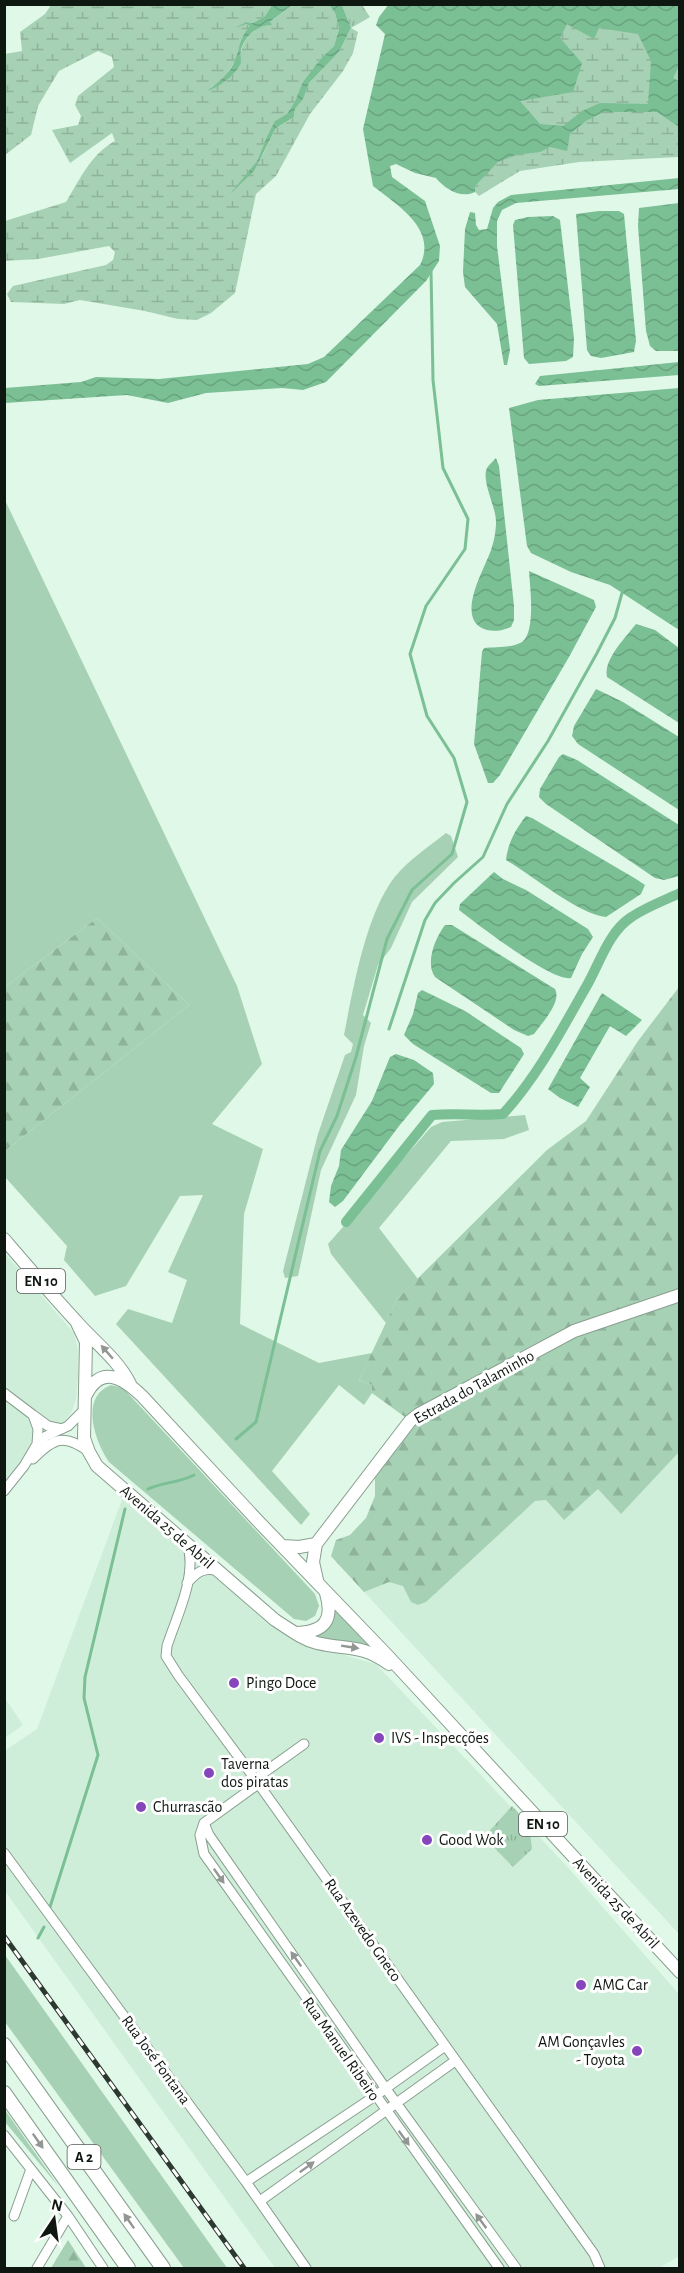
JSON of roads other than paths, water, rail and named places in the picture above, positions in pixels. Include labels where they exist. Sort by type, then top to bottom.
[{"type":"highway","name":"A 2","points":[[4,2045],[163,2268]]},
{"type":"highway","name":"A 2","points":[[4,2093],[128,2268]]},
{"type":"main road","name":"Avenida 25 de Abril","points":[[4,1239],[77,1323],[92,1335],[124,1371],[131,1385],[680,1972]]},
{"type":"main road","name":"Estrada do Talaminho","points":[[316,1544],[410,1421],[419,1414],[574,1331],[680,1295]]},
{"type":"main road","name":"Avenida 25 de Abril","points":[[77,1323],[86,1342],[84,1437],[97,1466],[275,1620],[294,1633],[317,1643],[364,1649],[381,1658],[405,1676]]},
{"type":"main road","points":[[86,1395],[92,1384],[107,1376],[131,1385]]},
{"type":"main road","points":[[283,1546],[300,1547],[316,1544],[313,1562],[329,1605],[328,1617],[319,1629],[294,1633]]},
{"type":"street","points":[[4,1393],[48,1426],[62,1429]]},
{"type":"street","points":[[24,1466],[37,1444],[46,1436],[68,1426],[84,1410]]},
{"type":"street","points":[[33,1415],[38,1430],[37,1444]]},
{"type":"street","points":[[4,1491],[24,1466],[47,1444],[65,1439],[89,1452]]},
{"type":"street","name":"Rua Azevedo Gneco","points":[[186,1543],[190,1559],[187,1583],[167,1646],[166,1656],[594,2254],[600,2268]]},
{"type":"street","points":[[187,1583],[202,1570],[212,1569],[219,1572]]},
{"type":"street","points":[[304,1744],[204,1823],[209,1835],[396,2103],[516,2268]]},
{"type":"street","name":"Rua Manuel Ribeiro","points":[[204,1823],[200,1835],[204,1854],[385,2112],[499,2268]]},
{"type":"street","name":"Rua José Fontana","points":[[4,1853],[260,2201],[306,2268]]},
{"type":"street","points":[[246,2182],[445,2046]]},
{"type":"street","points":[[260,2201],[455,2061]]},
{"type":"street","points":[[4,2135],[68,2216],[103,2268]]},
{"type":"street","points":[[14,2216],[31,2169]]},
{"type":"street","points":[[37,2268],[68,2216]]},
{"type":"water","points":[[389,4],[679,5],[679,66],[673,78],[679,81],[679,127],[657,112],[603,112],[586,121],[570,134],[567,151],[550,147],[540,152],[516,155],[498,162],[475,186],[475,192],[470,194],[454,192],[436,178],[415,173],[396,164],[390,166],[392,177],[425,201],[440,246],[439,261],[426,281],[326,382],[303,390],[282,388],[206,393],[168,403],[127,395],[5,403],[5,388],[81,382],[96,377],[159,379],[308,364],[324,357],[420,265],[424,252],[424,240],[412,219],[373,186],[363,129],[385,34],[376,25]],"holes":[[[567,24],[594,39],[599,28],[638,34],[651,61],[648,104],[600,103],[582,111],[563,126],[540,124],[520,101],[573,92],[582,63],[560,38]]]},
{"type":"water","points":[[272,5],[292,5],[270,22],[272,25],[261,27],[249,36],[241,50],[241,63],[234,74],[207,91],[230,69],[250,26],[247,24],[235,28],[246,22],[253,23],[265,16]]},
{"type":"water","points":[[329,5],[342,5],[351,28],[339,52],[309,83],[303,99],[295,109],[294,117],[276,128],[254,171],[230,194],[257,161],[275,121],[287,114],[303,82],[322,57],[334,46],[339,29],[335,13]]},
{"type":"water","points":[[679,178],[679,189],[516,203],[502,210],[497,221],[497,246],[510,350],[507,365],[504,365],[497,324],[465,287],[463,272],[465,229],[470,212],[475,213],[479,230],[487,229],[493,208],[498,202],[511,195]]},
{"type":"water","points":[[679,203],[679,351],[656,351],[650,346],[646,331],[638,226],[639,208]]},
{"type":"water","points":[[619,211],[624,214],[636,341],[634,352],[601,358],[591,356],[587,350],[576,214]]},
{"type":"water","points":[[553,216],[560,220],[574,338],[573,357],[566,361],[529,364],[524,358],[513,225],[515,220],[528,217]]},
{"type":"water","points":[[679,362],[679,375],[539,386],[535,384],[540,376]]},
{"type":"water","points":[[680,388],[679,630],[610,585],[571,572],[531,553],[527,546],[509,408],[538,400]]},
{"type":"water","points":[[496,458],[499,466],[514,620],[511,627],[496,631],[480,627],[474,620],[472,601],[495,536],[495,516],[487,487],[486,473],[487,468]]},
{"type":"water","points":[[529,571],[594,600],[596,607],[500,775],[493,783],[488,783],[474,744],[482,652],[484,648],[518,644],[526,637],[531,619]]},
{"type":"water","points":[[636,624],[655,630],[679,648],[679,723],[607,677],[608,663]]},
{"type":"water","points":[[596,689],[623,702],[679,737],[679,810],[578,744],[572,736],[574,726]]},
{"type":"water","points":[[563,754],[577,760],[679,825],[679,876],[664,880],[655,878],[539,797],[540,789]]},
{"type":"water","points":[[526,816],[645,885],[641,894],[606,917],[594,914],[582,909],[506,860],[513,837]]},
{"type":"water","points":[[494,872],[588,929],[593,937],[571,978],[561,977],[532,962],[459,910],[460,904]]},
{"type":"water","points":[[445,925],[452,925],[555,989],[554,1006],[534,1034],[528,1036],[514,1030],[435,977],[431,965],[432,951]]},
{"type":"water","points":[[422,990],[465,1011],[521,1048],[524,1054],[499,1093],[491,1093],[413,1044],[404,1035],[413,1014],[418,993]]},
{"type":"water","points":[[602,993],[642,1020],[626,1036],[610,1026],[580,1078],[590,1087],[578,1107],[548,1089]]},
{"type":"water","points":[[396,1054],[414,1060],[433,1073],[434,1084],[399,1126],[343,1201],[335,1207],[329,1202],[341,1150],[372,1101],[390,1057]]},
{"type":"waterway","points":[[236,1439],[256,1422],[320,1151],[337,1116],[356,1057],[387,939],[412,890],[452,854],[467,802],[454,758],[427,716],[410,654],[426,606],[465,549],[468,519],[443,468],[433,380],[431,270]]},
{"type":"waterway","points":[[389,1029],[425,920],[435,903],[483,857],[507,804],[548,741],[597,653],[615,618],[622,593]]},
{"type":"waterway","points":[[346,1222],[432,1115],[503,1114],[527,1085],[548,1053],[605,950],[622,924],[635,914],[680,893]]},
{"type":"waterway","points":[[148,1489],[194,1475]]},
{"type":"waterway","points":[[50,1907],[98,1755],[84,1698],[85,1677],[125,1509]]},
{"type":"waterway","points":[[38,1938],[44,1927]]},
{"type":"railway","points":[[4,1936],[244,2268]]},
{"type":"place","name":"Pingo Doce","points":[[234,1683]]},
{"type":"place","name":"IVS - Inspecções","points":[[379,1738]]},
{"type":"place","name":"Taverna dos piratas","points":[[209,1773]]},
{"type":"place","name":"Churrascão","points":[[141,1807]]},
{"type":"place","name":"Good Wok","points":[[427,1840]]},
{"type":"place","name":"AMG Car","points":[[581,1985]]},
{"type":"place","name":"AM Gonçavles - Toyota","points":[[637,2051]]}]
